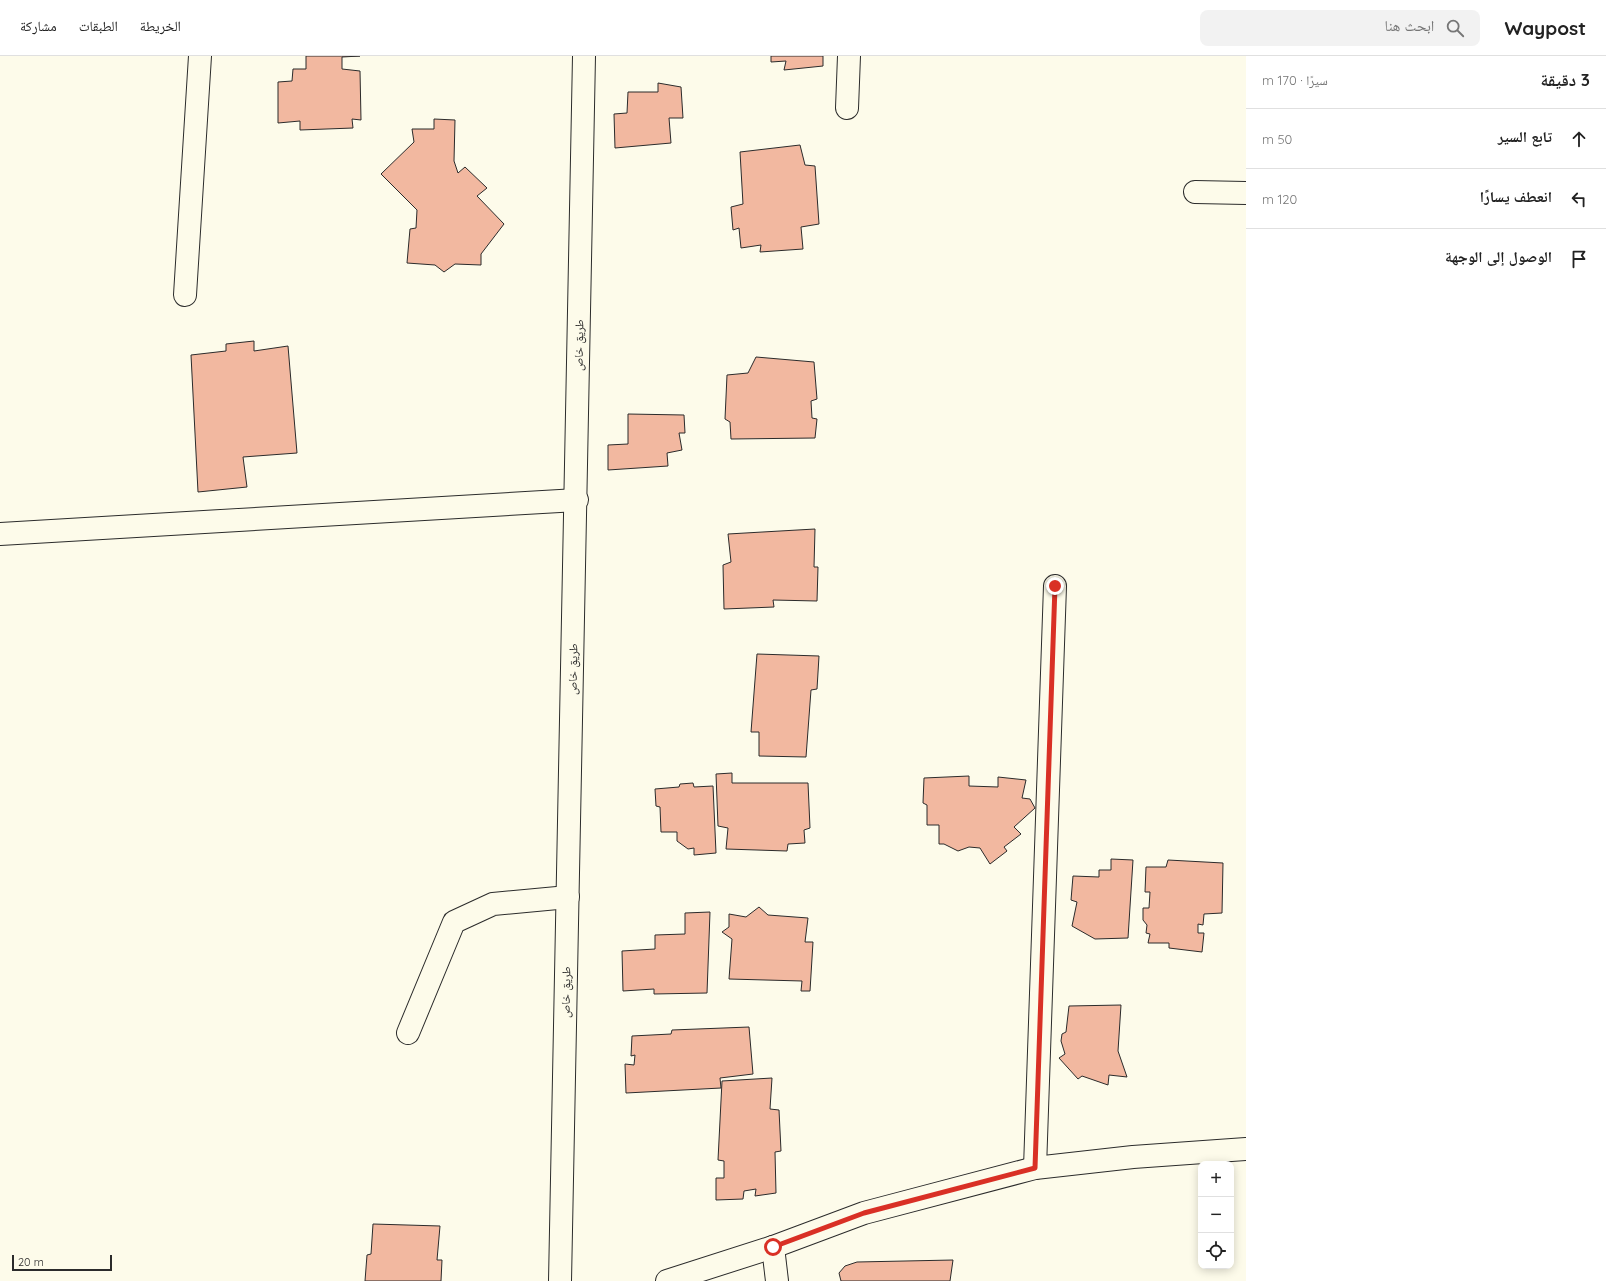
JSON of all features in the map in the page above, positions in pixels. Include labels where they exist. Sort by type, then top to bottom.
[{"type":"street","points":[[185,295],[200,56]]},
{"type":"street","name":"طريق خاص","points":[[560,1281],[577,500],[584,56]]},
{"type":"street","points":[[847,108],[849,56]]},
{"type":"street","points":[[1194,192],[1246,194]]},
{"type":"street","points":[[0,534],[577,500]]},
{"type":"street","points":[[1035,1168],[1055,586]]},
{"type":"street","points":[[408,1033],[454,922],[493,904],[568,897]]},
{"type":"street","points":[[667,1281],[773,1247],[864,1213],[1035,1168],[1133,1157],[1246,1149]]},
{"type":"street","points":[[773,1247],[777,1281]]},
{"type":"building","points":[[306,56],[360,56],[342,57],[342,69],[360,71],[361,120],[352,119],[353,128],[300,130],[300,121],[278,123],[278,82],[292,81],[293,69],[306,69]]},
{"type":"building","points":[[771,56],[823,56],[823,66],[784,70],[786,61],[771,62]]},
{"type":"building","points":[[658,83],[681,87],[683,118],[669,118],[671,143],[615,148],[614,114],[627,113],[628,92],[658,92]]},
{"type":"building","points":[[434,119],[455,120],[454,161],[458,173],[465,167],[487,188],[477,196],[504,224],[481,254],[481,265],[455,264],[444,272],[435,265],[407,263],[410,229],[416,228],[417,210],[381,174],[414,142],[412,129],[434,129]]},
{"type":"building","points":[[800,145],[805,165],[815,166],[819,224],[801,227],[803,249],[760,252],[761,245],[741,248],[739,228],[733,230],[731,207],[743,204],[740,152]]},
{"type":"building","points":[[254,341],[254,351],[288,346],[297,453],[243,457],[247,487],[198,492],[191,355],[226,351],[226,344]]},
{"type":"building","points":[[756,357],[814,362],[817,399],[811,401],[812,418],[817,419],[815,438],[731,439],[730,422],[725,419],[727,375],[748,373]]},
{"type":"building","points":[[628,414],[684,415],[685,433],[679,433],[682,450],[667,453],[668,466],[608,470],[608,445],[628,444]]},
{"type":"building","points":[[815,529],[814,567],[818,567],[817,601],[773,600],[774,607],[724,609],[723,565],[731,562],[728,534]]},
{"type":"building","points":[[757,654],[819,656],[817,689],[811,690],[806,757],[759,756],[759,732],[751,732]]},
{"type":"building","points":[[732,773],[732,783],[808,783],[810,828],[804,830],[805,843],[788,844],[787,851],[726,849],[728,828],[718,826],[716,774]]},
{"type":"building","points":[[969,776],[969,786],[998,787],[998,777],[1026,780],[1022,798],[1030,799],[1035,808],[1014,827],[1021,834],[1004,847],[1007,851],[990,864],[980,848],[969,847],[958,851],[944,844],[939,844],[939,825],[927,825],[927,805],[923,803],[924,778]]},
{"type":"building","points":[[693,783],[694,787],[713,786],[716,853],[694,855],[694,848],[688,849],[677,841],[677,832],[661,832],[660,807],[656,806],[655,789],[679,787],[680,784]]},
{"type":"building","points":[[1111,859],[1133,860],[1128,938],[1095,939],[1072,926],[1077,902],[1071,900],[1073,876],[1099,877],[1099,870],[1111,870]]},
{"type":"building","points":[[1168,860],[1223,863],[1222,913],[1204,914],[1203,925],[1198,924],[1198,933],[1204,933],[1202,952],[1169,948],[1169,943],[1148,943],[1150,934],[1146,933],[1147,925],[1143,920],[1143,908],[1149,908],[1150,892],[1145,892],[1146,867],[1166,867]]},
{"type":"building","points":[[759,907],[768,915],[808,918],[805,942],[813,942],[810,991],[801,991],[802,981],[729,979],[732,939],[722,932],[729,927],[729,914],[746,917]]},
{"type":"building","points":[[710,912],[707,993],[654,994],[654,989],[623,991],[622,951],[655,949],[655,935],[685,934],[685,913]]},
{"type":"building","points":[[1121,1005],[1118,1051],[1127,1077],[1109,1075],[1108,1085],[1082,1076],[1078,1079],[1059,1058],[1065,1054],[1061,1041],[1062,1034],[1066,1032],[1069,1006]]},
{"type":"building","points":[[749,1027],[753,1074],[720,1078],[721,1088],[626,1093],[625,1064],[634,1065],[635,1055],[631,1056],[632,1036],[671,1034],[672,1030]]},
{"type":"building","points":[[772,1078],[770,1109],[779,1110],[781,1151],[775,1152],[776,1193],[755,1196],[756,1189],[744,1191],[743,1199],[716,1200],[716,1178],[724,1178],[724,1161],[718,1160],[722,1081]]},
{"type":"building","points":[[373,1224],[440,1226],[437,1260],[442,1260],[441,1281],[365,1281],[367,1255],[371,1254]]},
{"type":"building","points":[[953,1260],[950,1281],[841,1281],[839,1273],[845,1266],[857,1262]]},
{"type":"route","points":[[773,1247],[864,1213],[1035,1168],[1055,586]]}]
